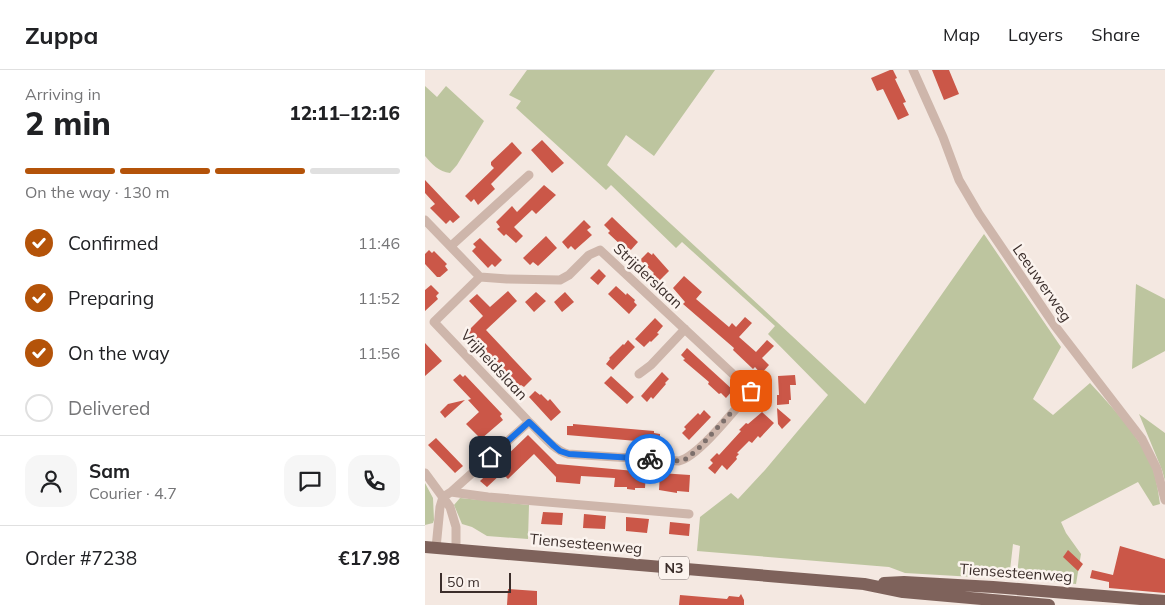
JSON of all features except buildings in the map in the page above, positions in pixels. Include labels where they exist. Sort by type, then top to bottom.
[{"type":"main road","name":"Tiensesteenweg","points":[[431,548],[863,584],[903,592],[1041,605]]},
{"type":"main road","name":"Tiensesteenweg","points":[[863,584],[904,582],[1038,590],[1165,601]]},
{"type":"street","name":"Leeuwerweg","points":[[913,70],[943,137],[959,180],[979,214],[1055,326],[1142,439],[1157,469],[1165,500]]},
{"type":"street","points":[[451,246],[529,175]]},
{"type":"street","points":[[425,220],[481,277]]},
{"type":"street","name":"Strijderslaan","points":[[481,277],[560,280],[569,275],[589,255],[600,250],[751,391],[698,449],[686,459],[679,461],[569,454],[560,451],[529,422]]},
{"type":"street","name":"Vrijheidslaan","points":[[447,494],[529,422],[434,322],[481,277]]},
{"type":"street","name":"Strijderslaan","points":[[639,374],[651,365],[685,329]]},
{"type":"street","points":[[425,473],[447,494],[456,527],[456,550]]},
{"type":"street","points":[[447,494],[689,514]]},
{"type":"street","points":[[431,548],[447,494]]},
{"type":"street","points":[[1038,590],[1041,605]]},
{"type":"green space","points":[[527,70],[715,70],[654,156],[626,135],[607,165],[865,404],[984,234],[1061,347],[1033,399],[1053,415],[1090,383],[1123,420],[1145,451],[1154,472],[1160,504],[1153,506],[1138,482],[1061,522],[1066,533],[1081,554],[1076,584],[1019,578],[1017,575],[1020,546],[1013,544],[1009,579],[905,573],[889,567],[697,551],[700,517],[731,493],[738,499],[828,395],[768,334],[775,326],[682,242],[676,248],[611,185],[606,190],[516,108],[521,101],[509,95]]},
{"type":"green space","points":[[425,86],[437,97],[446,86],[484,121],[450,173],[433,165],[425,156]]},
{"type":"green space","points":[[1136,284],[1165,299],[1165,351],[1132,369]]},
{"type":"green space","points":[[1139,414],[1165,433],[1165,481],[1162,470]]},
{"type":"green space","points":[[425,483],[433,498],[434,520],[433,523],[425,525]]},
{"type":"green space","points":[[460,498],[529,505],[528,539],[487,536],[472,527],[462,524],[454,505]]},
{"type":"way so far","points":[[650,459],[679,461],[686,459],[698,449],[751,391]]},
{"type":"route","points":[[490,457],[529,422],[560,451],[569,454],[650,459]]}]
